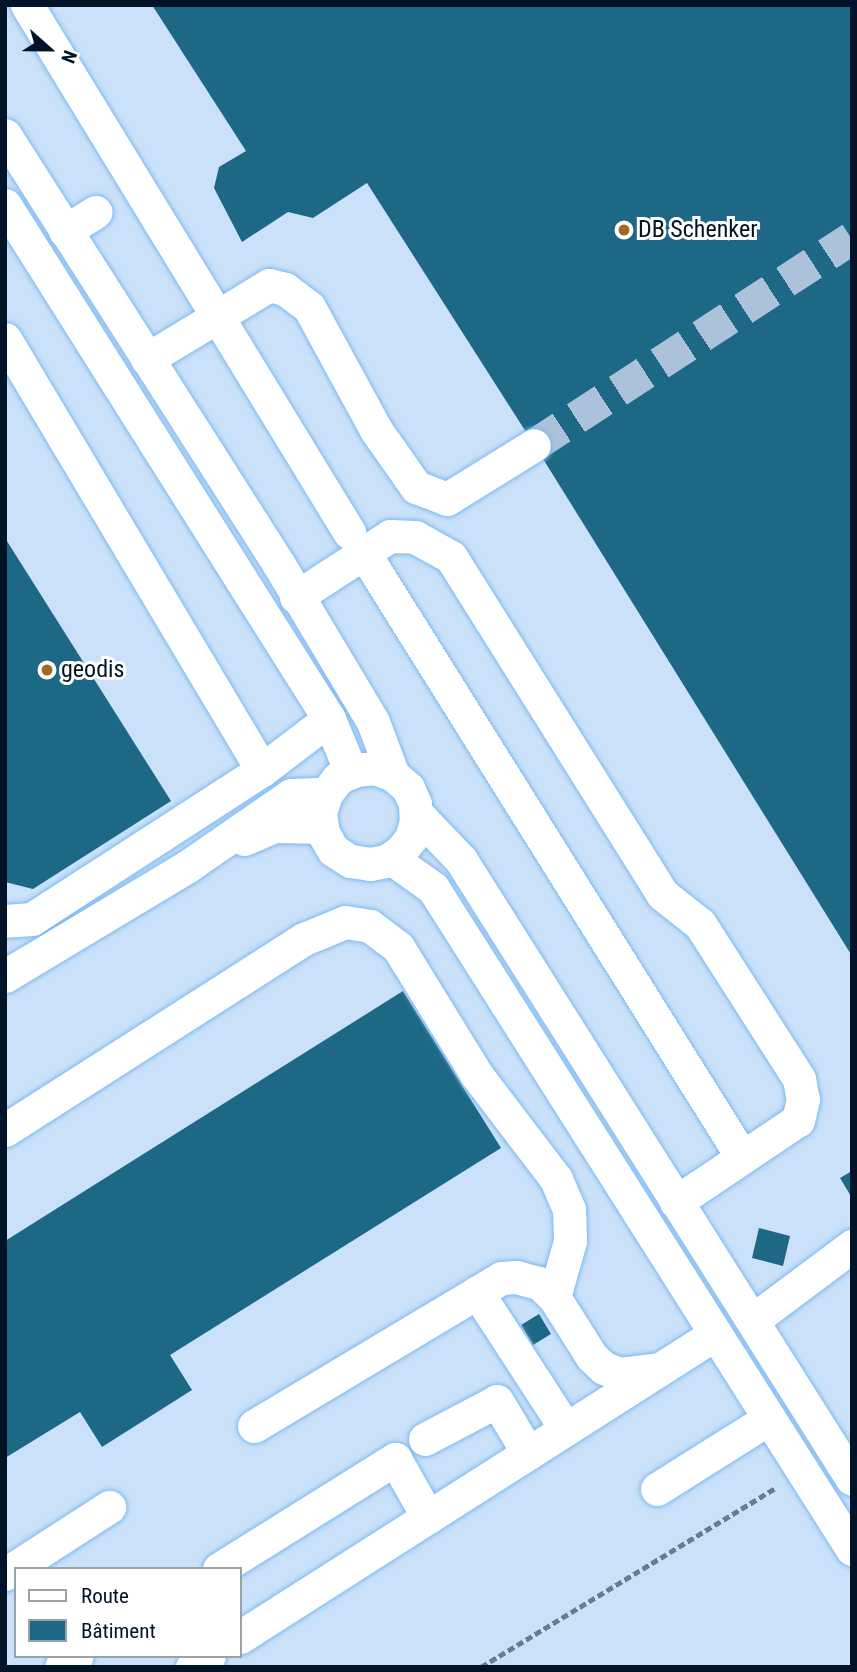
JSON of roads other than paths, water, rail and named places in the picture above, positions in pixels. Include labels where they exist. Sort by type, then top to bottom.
[{"type":"street","points":[[27,5],[356,542],[742,1157]]},
{"type":"street","points":[[5,135],[373,722],[393,775]]},
{"type":"street","points":[[5,205],[329,719],[351,772]]},
{"type":"street","points":[[65,232],[96,212]]},
{"type":"street","points":[[147,359],[269,285],[285,289],[309,307],[376,430],[416,486],[447,499],[534,445]]},
{"type":"street","points":[[5,339],[262,770]]},
{"type":"street","points":[[296,597],[356,542],[390,537],[415,537],[451,557],[662,894],[700,925],[799,1079],[803,1099],[799,1120],[676,1202]]},
{"type":"street","points":[[5,922],[32,919],[262,770],[329,719]]},
{"type":"street","points":[[416,813],[411,838],[391,858],[370,864],[350,861],[334,850],[322,827],[320,813],[326,794],[338,778],[351,772],[375,768],[393,775],[408,788],[416,813],[461,860],[852,1479]]},
{"type":"street","points":[[5,976],[188,866],[291,795],[326,794]]},
{"type":"street","points":[[188,866],[274,826],[322,827]]},
{"type":"street","points":[[391,858],[433,888],[852,1549]]},
{"type":"street","points":[[5,1130],[304,939],[345,922],[370,926],[398,947],[476,1074],[556,1179],[569,1209],[570,1241],[554,1297]]},
{"type":"street","points":[[753,1320],[852,1246]]},
{"type":"street","points":[[254,1426],[501,1278],[516,1277],[539,1283],[554,1297],[592,1357],[604,1368],[620,1374],[659,1369]]},
{"type":"street","points":[[477,1292],[566,1429]]},
{"type":"street","points":[[242,1636],[715,1334]]},
{"type":"street","points":[[425,1439],[497,1401],[528,1453]]},
{"type":"street","points":[[657,1489],[768,1419]]},
{"type":"street","points":[[222,1567],[395,1460],[428,1517]]},
{"type":"street","points":[[16,1567],[109,1507]]},
{"type":"tunnel","points":[[534,445],[852,238]]},
{"type":"place","name":"DB Schenker","points":[[624,230]]},
{"type":"place","name":"geodis","points":[[47,670]]}]
